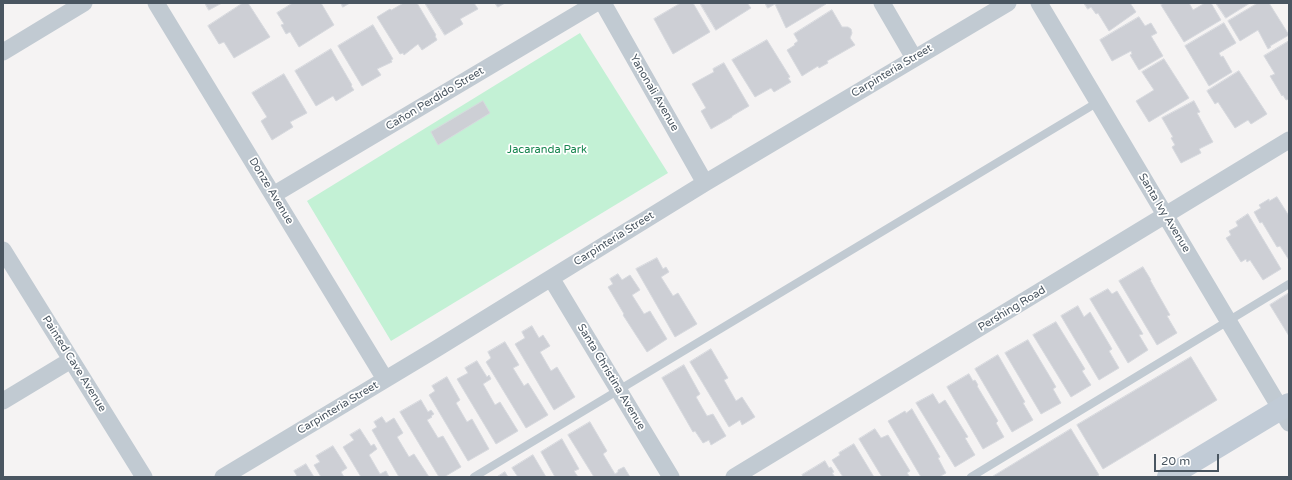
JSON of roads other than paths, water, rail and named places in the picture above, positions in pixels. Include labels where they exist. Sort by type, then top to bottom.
[{"type":"street","points":[[3,52],[84,3]]},
{"type":"street","name":"Donze Avenue","points":[[156,3],[385,379]]},
{"type":"street","name":"Cañon Perdido Street","points":[[273,194],[596,3]]},
{"type":"street","name":"Yanonali Avenue","points":[[603,3],[705,183]]},
{"type":"street","points":[[882,3],[914,58]]},
{"type":"street","name":"Carpinteria Street","points":[[223,477],[705,183],[1008,3]]},
{"type":"street","name":"Santa Ivy Avenue","points":[[1039,3],[1165,216],[1286,412]]},
{"type":"street","name":"Pershing Road","points":[[734,477],[1289,140]]},
{"type":"street","name":"Painted Cave Avenue","points":[[3,250],[144,477]]},
{"type":"street","name":"Santa Christina Avenue","points":[[551,278],[671,477]]},
{"type":"street","points":[[3,400],[71,360]]},
{"type":"street","points":[[1168,477],[1286,412]]},
{"type":"lane","points":[[474,477],[1098,102]]},
{"type":"lane","points":[[971,477],[1289,284]]},
{"type":"park label","name":"Jacaranda Park","points":[[547,150]]}]
